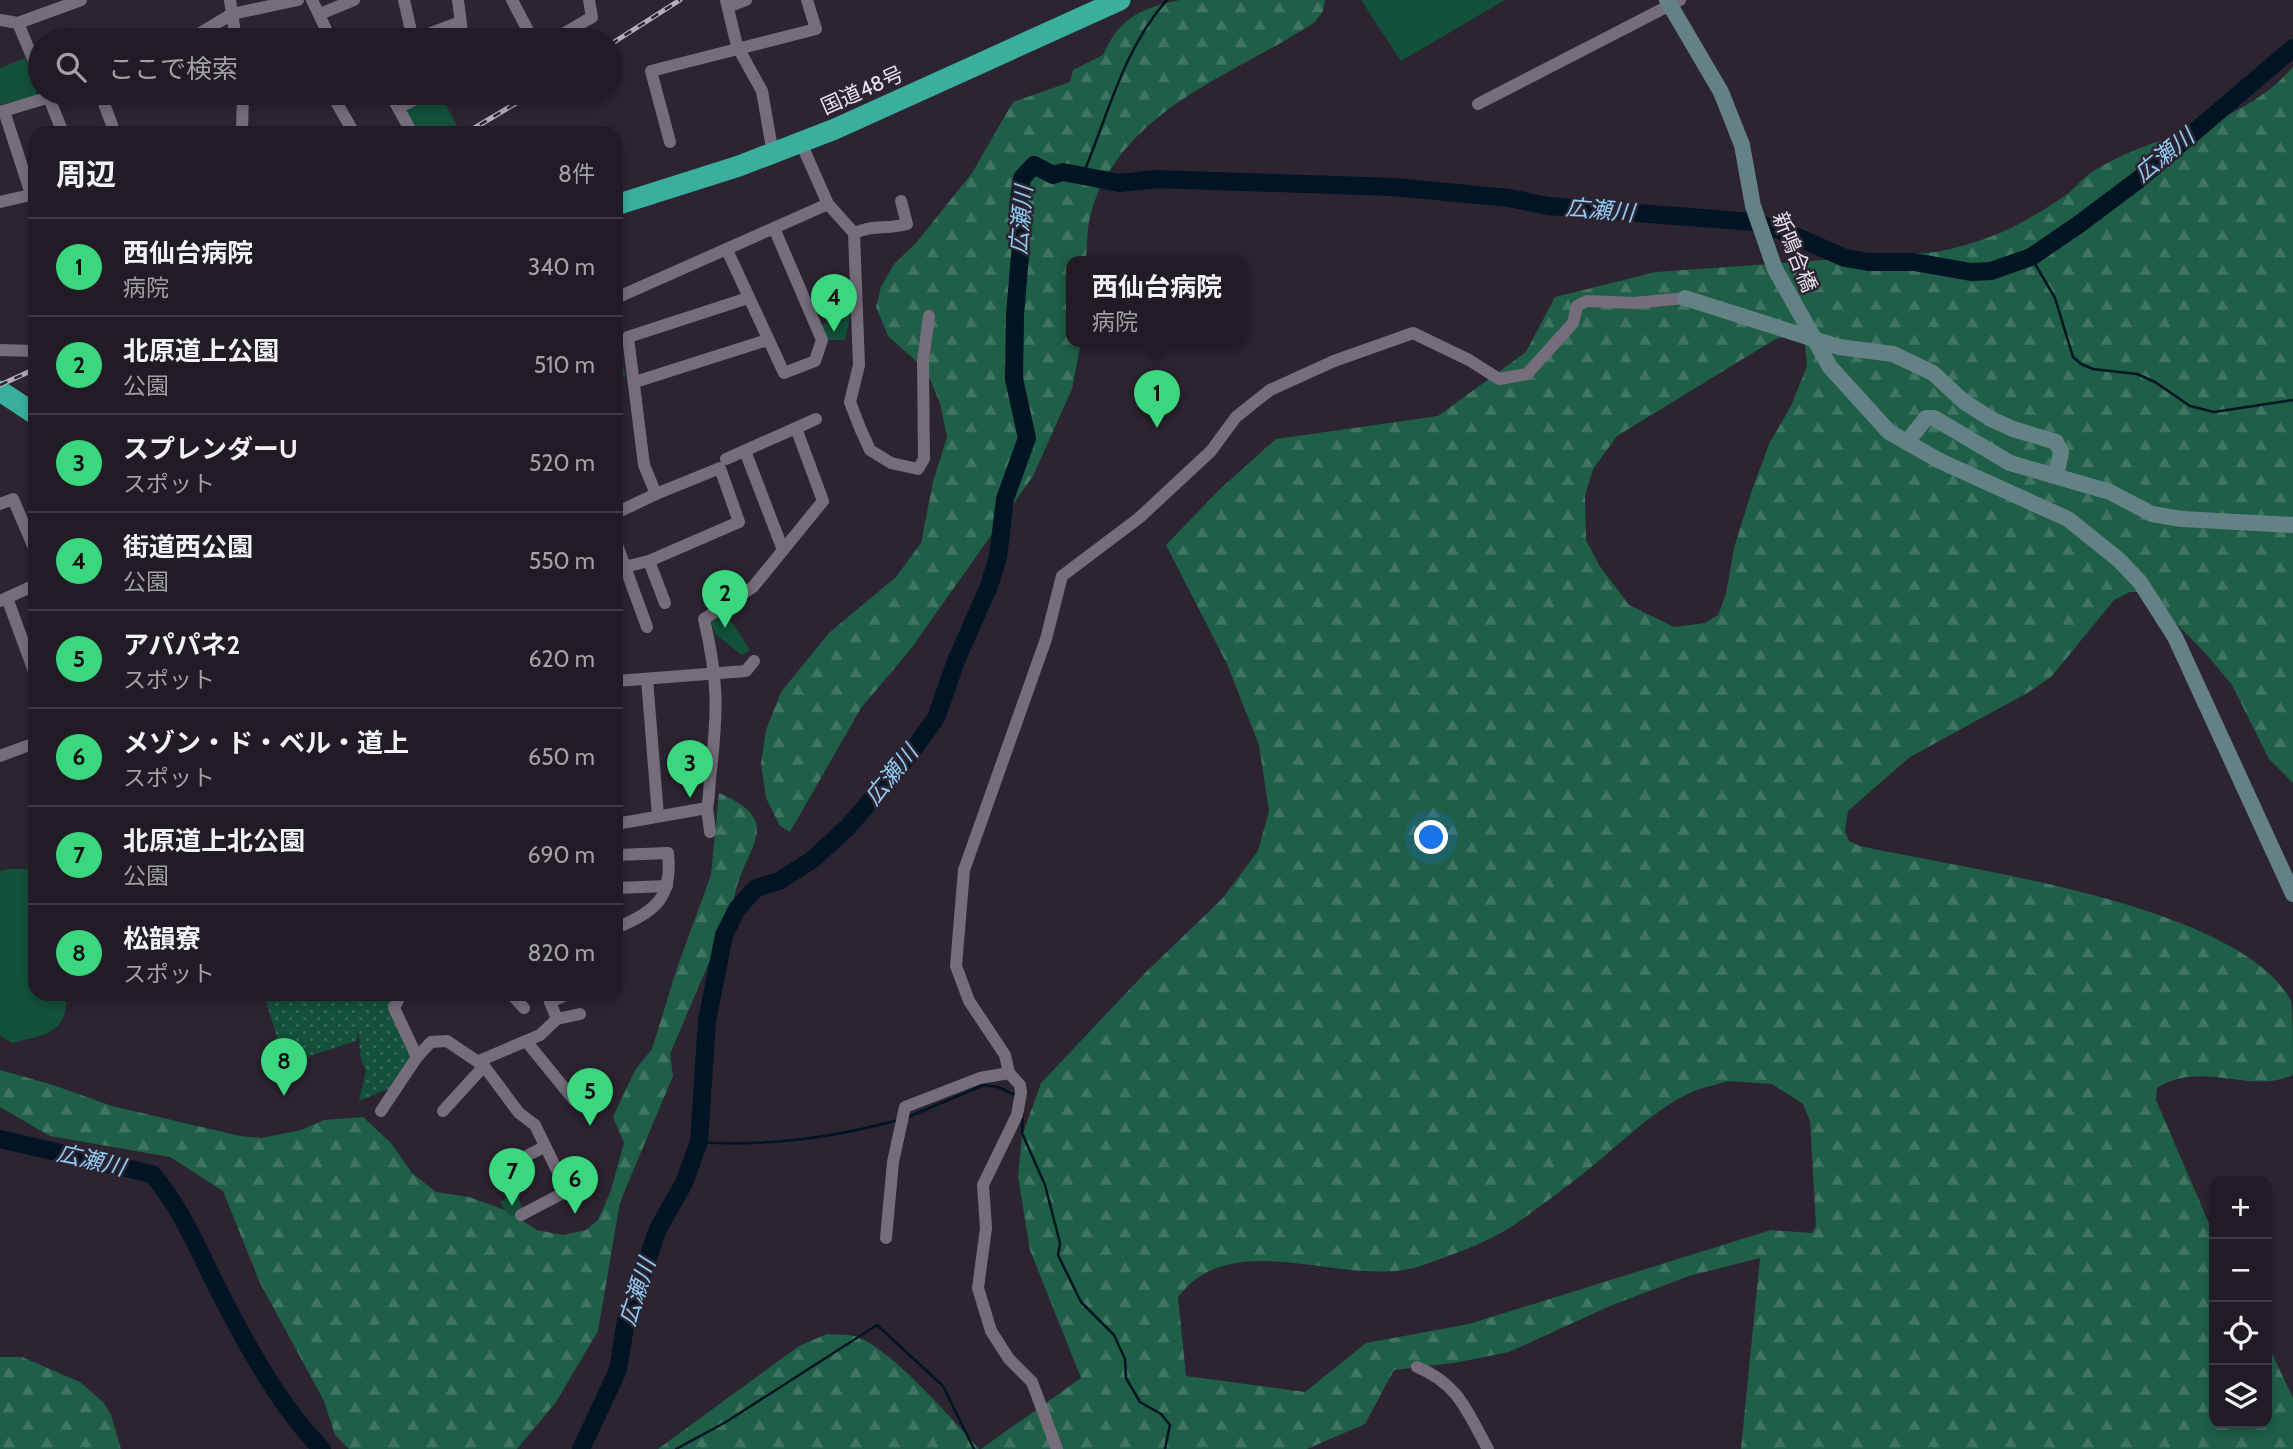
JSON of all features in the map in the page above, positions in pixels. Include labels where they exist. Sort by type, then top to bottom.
[{"type":"highway","name":"国道48号","points":[[623,203],[801,143],[1120,0]]},
{"type":"highway","points":[[0,391],[28,409]]},
{"type":"street","points":[[0,20],[5,23],[19,23],[81,0]]},
{"type":"street","points":[[230,0],[234,28]]},
{"type":"street","points":[[209,28],[232,14],[298,0]]},
{"type":"street","points":[[312,0],[326,28]]},
{"type":"street","points":[[320,14],[354,0]]},
{"type":"street","points":[[404,0],[410,28]]},
{"type":"street","points":[[458,0],[461,28]]},
{"type":"street","points":[[512,0],[527,28]]},
{"type":"street","points":[[573,28],[592,17],[589,0]]},
{"type":"street","points":[[746,0],[727,3],[739,51],[762,91],[773,154]]},
{"type":"street","points":[[670,142],[651,71],[739,51],[816,29],[807,0]]},
{"type":"street","points":[[1478,104],[1673,2]]},
{"type":"street","name":"新鳴合橋","points":[[1673,2],[1721,92],[1742,145],[1753,205],[1775,269],[1830,367],[1876,421],[1940,461],[2068,519],[2119,560],[2140,582],[2175,637],[2293,894]]},
{"type":"street","points":[[444,28],[460,22]]},
{"type":"street","points":[[19,23],[28,46]]},
{"type":"street","points":[[28,102],[2,111],[28,181]]},
{"type":"street","points":[[52,105],[60,126]]},
{"type":"street","points":[[104,105],[112,126]]},
{"type":"street","points":[[242,126],[243,105]]},
{"type":"street","points":[[338,105],[350,126]]},
{"type":"street","points":[[396,105],[407,126]]},
{"type":"street","points":[[398,108],[404,105]]},
{"type":"street","points":[[801,143],[828,204],[854,233],[859,365],[850,402],[870,450],[891,463],[918,469],[924,459],[923,361],[929,316]]},
{"type":"street","points":[[0,202],[28,195]]},
{"type":"street","points":[[854,233],[872,225],[890,229],[907,224],[901,201]]},
{"type":"street","points":[[623,295],[828,204]]},
{"type":"street","points":[[727,250],[783,373],[815,360],[822,340],[774,229]]},
{"type":"street","points":[[656,494],[644,465],[628,337],[748,298]]},
{"type":"street","points":[[1057,1449],[1032,1382],[1009,1359],[990,1331],[978,1288],[986,1228],[983,1185],[1011,1129],[1021,1100],[1020,1085],[1009,1073],[1005,1055],[969,1001],[956,966],[964,870],[1046,639],[1062,576],[1139,518],[1211,451],[1236,417],[1270,390],[1323,366],[1413,333],[1469,360],[1499,379],[1527,374],[1573,323],[1577,306],[1587,301],[1634,303],[1685,298],[1839,347],[1893,354],[1933,373],[1963,401],[1991,419],[2056,442],[2062,452],[2056,476]]},
{"type":"street","points":[[635,382],[767,340]]},
{"type":"street","points":[[0,350],[28,351]]},
{"type":"street","points":[[1907,442],[1926,418],[1934,418],[2010,463],[2110,492],[2152,514],[2182,519],[2293,524]]},
{"type":"street","points":[[726,459],[816,419]]},
{"type":"street","points":[[710,832],[707,808],[718,719],[716,674],[710,661],[704,619],[753,587],[823,501],[796,428]]},
{"type":"street","points":[[745,450],[783,550]]},
{"type":"street","points":[[623,510],[720,468],[739,522],[649,561],[623,568]]},
{"type":"street","points":[[0,505],[13,499],[28,534]]},
{"type":"street","points":[[649,561],[665,603]]},
{"type":"street","points":[[623,573],[647,627]]},
{"type":"street","points":[[28,588],[4,599],[28,657]]},
{"type":"street","points":[[623,681],[746,671],[754,662]]},
{"type":"street","points":[[647,679],[658,816]]},
{"type":"street","points":[[0,756],[28,746]]},
{"type":"street","points":[[623,823],[707,808]]},
{"type":"street","points":[[623,855],[668,853],[671,880],[650,912],[623,925]]},
{"type":"street","points":[[623,888],[667,886]]},
{"type":"street","points":[[398,1001],[394,1008],[417,1057]]},
{"type":"street","points":[[518,1001],[524,1008]]},
{"type":"street","points":[[552,1001],[550,1002],[557,1019]]},
{"type":"street","points":[[443,1111],[482,1064],[540,1035],[557,1019],[580,1014]]},
{"type":"street","points":[[381,1111],[417,1057],[431,1042],[447,1041],[482,1064],[519,1113],[534,1125],[555,1163],[566,1191],[521,1215]]},
{"type":"street","points":[[526,1041],[574,1100]]},
{"type":"street","points":[[886,1238],[893,1162],[905,1107],[980,1078],[1009,1073]]},
{"type":"street","points":[[507,1166],[544,1147]]},
{"type":"street","points":[[1417,1367],[1439,1376],[1453,1389],[1488,1449]]},
{"type":"green space","points":[[1180,0],[1325,0],[1323,11],[1315,22],[1188,96],[1159,117],[1133,141],[1111,169],[1092,210],[1086,256],[1066,256],[1066,347],[1080,347],[1072,389],[1033,476],[910,650],[861,708],[790,832],[780,826],[766,798],[761,763],[766,730],[781,692],[829,633],[896,577],[921,543],[933,482],[947,437],[940,403],[926,370],[888,336],[876,307],[881,287],[894,264],[916,243],[972,173],[1013,102],[1070,82],[1073,70],[1103,55],[1125,23],[1133,16]]},
{"type":"green space","points":[[1361,0],[1505,0],[1401,61]]},
{"type":"green space","points":[[25,58],[28,65],[28,98],[0,105],[0,68]]},
{"type":"green space","points":[[2293,67],[2293,783],[2269,759],[2232,685],[2207,655],[2156,603],[2138,592],[2130,592],[2114,600],[2052,676],[2029,692],[1910,757],[1848,811],[1845,831],[1849,841],[1860,846],[2029,880],[2160,915],[2217,939],[2262,967],[2291,1001],[2293,1075],[2260,1081],[2209,1076],[2174,1080],[2157,1088],[2156,1100],[2209,1223],[2209,1428],[2272,1428],[2272,1354],[2293,1398],[2293,1449],[1741,1449],[1760,1258],[1689,1276],[1610,1306],[1509,1352],[1454,1363],[1394,1370],[1365,1424],[1307,1449],[981,1449],[1081,1378],[1030,1250],[1018,1177],[1022,1136],[1041,1083],[1147,971],[1222,899],[1258,851],[1269,811],[1259,745],[1227,664],[1166,545],[1220,489],[1276,439],[1438,416],[1526,352],[1555,297],[1656,272],[1937,252],[1972,243],[2003,232],[2032,217],[2067,194],[2092,172],[2118,158],[2247,105]],"holes":[[[1794,332],[1804,334],[1807,366],[1791,406],[1769,444],[1751,493],[1734,548],[1726,594],[1718,615],[1705,623],[1674,627],[1629,605],[1599,565],[1586,540],[1585,496],[1593,469],[1617,436],[1774,340]],[[1728,1081],[1772,1084],[1803,1104],[1810,1121],[1816,1226],[1812,1233],[1771,1230],[1469,1324],[1366,1343],[1305,1392],[1186,1376],[1178,1297],[1201,1275],[1229,1264],[1260,1261],[1360,1271],[1392,1271],[1421,1266],[1481,1243],[1514,1225],[1573,1182],[1647,1120],[1680,1098],[1696,1090]]]},
{"type":"green space","points":[[412,105],[446,105],[457,126],[412,126],[405,108]]},
{"type":"green space","points":[[851,314],[845,340],[825,340],[820,325]]},
{"type":"green space","points":[[725,612],[750,650],[742,655],[715,634],[711,622]]},
{"type":"green space","points":[[719,793],[741,804],[753,816],[757,828],[755,840],[737,886],[733,906],[670,1054],[673,1076],[620,1202],[598,1331],[556,1402],[517,1449],[349,1449],[335,1435],[324,1401],[260,1283],[223,1191],[170,1157],[50,1136],[0,1107],[0,1070],[112,1106],[240,1136],[262,1138],[301,1130],[324,1120],[363,1117],[391,1143],[412,1173],[436,1192],[469,1197],[508,1211],[537,1230],[563,1235],[586,1230],[598,1220],[610,1193],[624,1143],[613,1117],[635,1070],[652,1049],[677,968],[711,875]]},
{"type":"green space","points":[[28,869],[28,1001],[66,1001],[59,1025],[44,1035],[12,1043],[0,1036],[0,871]]},
{"type":"green space","points":[[266,1001],[398,1001],[393,1017],[412,1058],[393,1087],[359,1101],[366,1071],[360,1056],[359,1031],[356,1041],[285,1064]]},
{"type":"green space","points":[[517,1193],[523,1211],[510,1217],[500,1202]]},
{"type":"green space","points":[[827,1334],[854,1336],[884,1353],[920,1385],[979,1449],[658,1449],[799,1346]]},
{"type":"green space","points":[[0,1357],[22,1357],[80,1382],[104,1403],[111,1415],[121,1449],[0,1449]]},
{"type":"waterway","points":[[1082,177],[1127,62],[1152,19],[1167,0]]},
{"type":"waterway","name":"広瀬川","points":[[581,1449],[618,1370],[626,1320],[658,1229],[684,1183],[699,1142],[707,1021],[724,935],[737,909],[756,888],[779,881],[812,860],[848,827],[907,758],[936,718],[956,661],[989,586],[998,557],[1005,499],[1027,438],[1014,379],[1015,315],[1021,244],[1018,207],[1022,178],[1034,165],[1053,175],[1063,172],[1119,183],[1157,179],[1394,187],[1509,198],[1548,206],[1753,222],[1788,233],[1845,258],[1868,262],[1914,262],[1971,272],[1991,271],[2031,257],[2078,225],[2138,180],[2293,48]]},
{"type":"waterway","points":[[2031,257],[2055,298],[2073,357],[2081,364],[2093,369],[2137,374],[2155,382],[2190,406],[2214,412],[2293,400]]},
{"type":"waterway","points":[[908,1117],[984,1085],[998,1087],[1015,1095]]},
{"type":"waterway","points":[[1023,1114],[1022,1133],[1045,1185],[1060,1243],[1058,1255],[1081,1302],[1114,1335],[1125,1359],[1126,1378],[1140,1402],[1161,1414],[1170,1425],[1165,1449]]},
{"type":"waterway","points":[[699,1142],[800,1140],[898,1120]]},
{"type":"waterway","name":"広瀬川","points":[[0,1139],[152,1174],[179,1212],[262,1370],[290,1412],[322,1449]]},
{"type":"waterway","points":[[676,1449],[726,1422],[877,1325],[943,1386],[974,1449]]},
{"type":"railway","points":[[623,36],[680,0]]},
{"type":"railway","points":[[478,126],[513,105]]},
{"type":"railway","points":[[0,385],[28,372]]},
{"type":"place","name":"街道西公園","points":[[834,332]]},
{"type":"place","name":"西仙台病院","points":[[1157,428]]},
{"type":"place","name":"北原道上公園","points":[[725,628]]},
{"type":"place","name":"スプレンダーU","points":[[690,798]]},
{"type":"place","name":"松韻寮","points":[[284,1096]]},
{"type":"place","name":"アパパネ2","points":[[590,1126]]},
{"type":"place","name":"北原道上北公園","points":[[512,1206]]},
{"type":"place","name":"メゾン・ド・ベル・道上","points":[[575,1214]]}]
